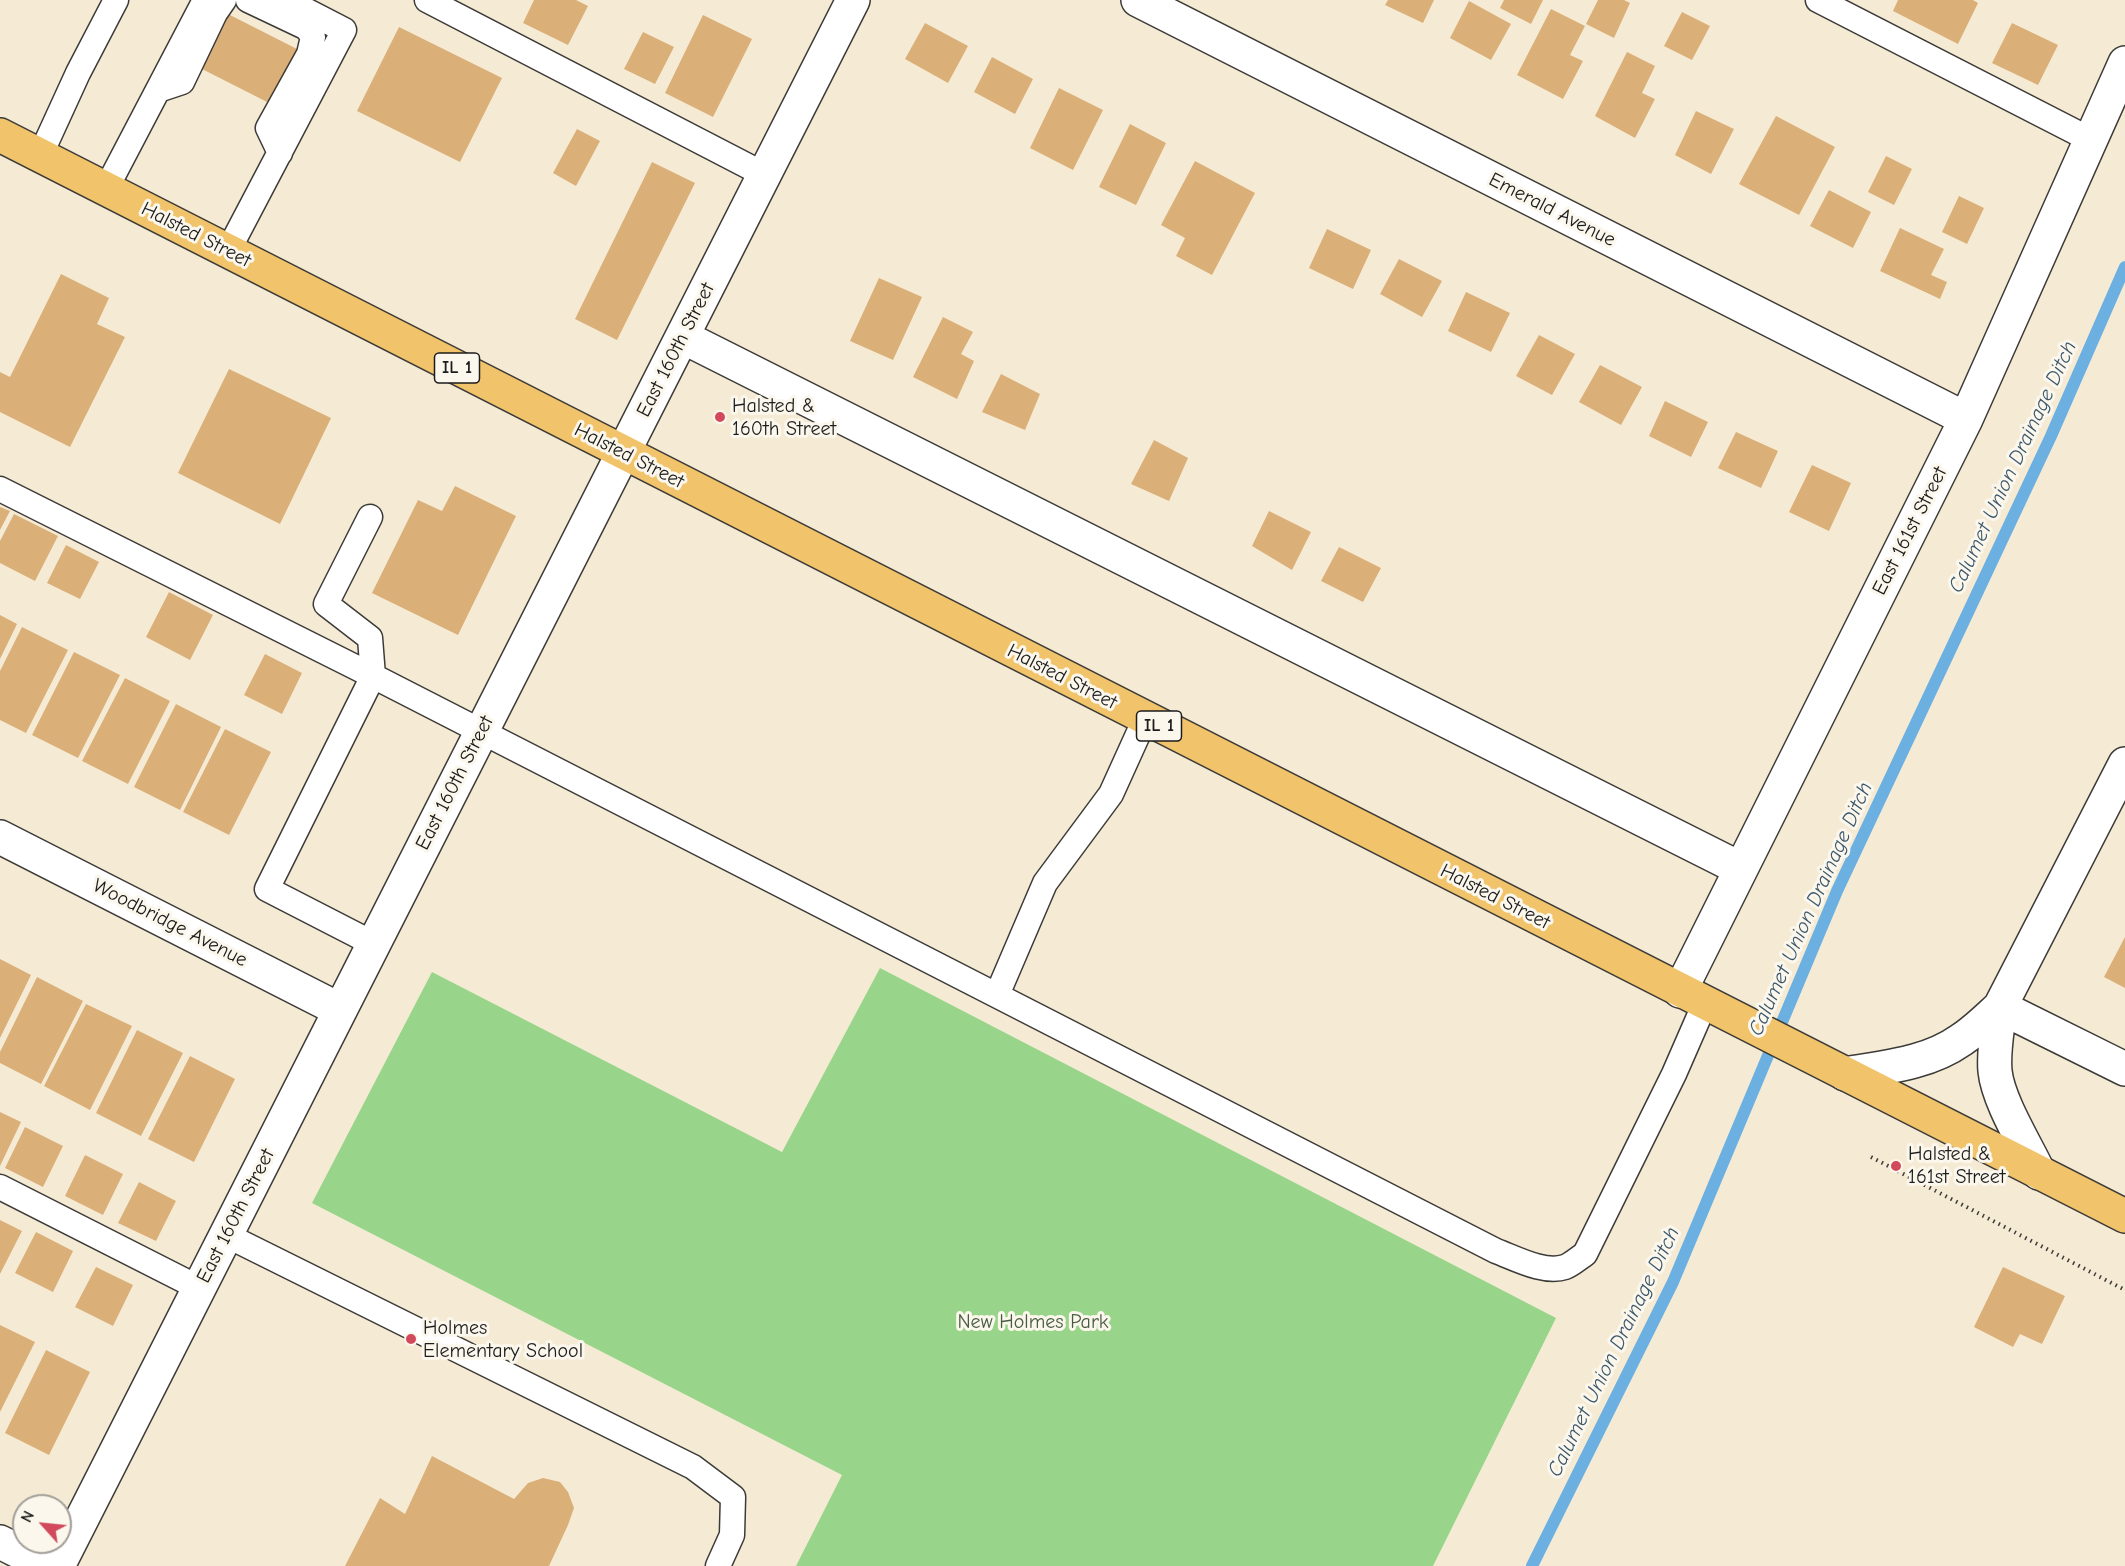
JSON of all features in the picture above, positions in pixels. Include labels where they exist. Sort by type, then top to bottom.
[{"type":"main road","name":"Halsted Street","points":[[0,135],[2125,1216]]},
{"type":"street","name":"East 160th Street","points":[[58,1566],[853,0]]},
{"type":"street","name":"Emerald Avenue","points":[[1138,0],[1966,419]]},
{"type":"street","name":"East 161st Street","points":[[1693,997],[1741,869],[1966,419],[2125,63]]},
{"type":"street","points":[[682,337],[1741,869]]},
{"type":"street","points":[[1845,1074],[1922,1059],[1945,1050],[1975,1030],[2000,1007],[2125,764]]},
{"type":"street","name":"Woodbridge Avenue","points":[[0,837],[340,1010]]},
{"type":"street","points":[[2000,1007],[2125,1070]]},
{"type":"street","points":[[2000,1007],[1995,1057],[1997,1084],[2039,1173]]},
{"type":"street","points":[[0,1542],[48,1566]]},
{"type":"lane","points":[[40,156],[78,73],[116,0]]},
{"type":"lane","points":[[106,189],[205,0]]},
{"type":"lane","points":[[158,90],[182,82],[215,13],[224,0]]},
{"type":"lane","points":[[248,0],[307,28],[314,37],[309,54],[268,128],[280,153]]},
{"type":"lane","points":[[228,251],[344,30],[286,0]]},
{"type":"lane","points":[[427,0],[765,175]]},
{"type":"lane","points":[[1818,0],[2091,140]]},
{"type":"lane","points":[[0,489],[482,731],[1496,1251],[1527,1263],[1548,1268],[1565,1267],[1584,1254],[1674,1074],[1693,997]]},
{"type":"lane","points":[[370,517],[326,604],[370,638],[373,676],[267,889],[374,944]]},
{"type":"lane","points":[[997,995],[1045,883],[1111,794],[1145,719]]},
{"type":"lane","points":[[0,1187],[199,1288]]},
{"type":"lane","points":[[226,1235],[693,1467],[733,1497],[732,1535],[718,1566]]},
{"type":"path","points":[[1871,1157],[2125,1290]]},
{"type":"green space","name":"New Holmes Park","points":[[880,968],[1556,1318],[1433,1566],[796,1566],[842,1475],[312,1203],[432,972],[782,1152]]},
{"type":"building","points":[[534,0],[576,0],[588,6],[568,45],[523,23]]},
{"type":"building","points":[[1388,0],[1434,0],[1423,23],[1385,5]]},
{"type":"building","points":[[1504,0],[1543,0],[1531,24],[1500,8]]},
{"type":"building","points":[[1598,0],[1624,0],[1630,3],[1614,38],[1586,24]]},
{"type":"building","points":[[1898,0],[1973,0],[1978,3],[1958,44],[1893,11]]},
{"type":"building","points":[[1469,1],[1511,24],[1491,60],[1450,38]]},
{"type":"building","points":[[1551,9],[1585,26],[1570,55],[1583,61],[1563,99],[1517,75]]},
{"type":"building","points":[[1682,12],[1710,26],[1692,60],[1664,46]]},
{"type":"building","points":[[228,14],[301,51],[273,105],[200,68]]},
{"type":"building","points":[[703,15],[752,39],[713,117],[665,93]]},
{"type":"building","points":[[925,23],[968,46],[948,83],[905,59]]},
{"type":"building","points":[[2012,23],[2058,45],[2038,85],[1992,63]]},
{"type":"building","points":[[399,27],[502,78],[460,162],[357,111]]},
{"type":"building","points":[[643,32],[674,47],[655,84],[624,69]]},
{"type":"building","points":[[1627,52],[1655,66],[1642,93],[1655,99],[1635,138],[1595,116]]},
{"type":"building","points":[[992,57],[1033,79],[1015,114],[974,92]]},
{"type":"building","points":[[1059,88],[1103,110],[1073,170],[1030,148]]},
{"type":"building","points":[[1696,111],[1734,129],[1711,174],[1675,155]]},
{"type":"building","points":[[1776,116],[1835,147],[1799,215],[1739,184]]},
{"type":"building","points":[[1130,124],[1166,143],[1136,205],[1099,187]]},
{"type":"building","points":[[577,129],[600,141],[576,186],[553,173]]},
{"type":"building","points":[[1886,156],[1912,169],[1894,205],[1868,192]]},
{"type":"building","points":[[1195,161],[1255,193],[1212,275],[1176,256],[1185,238],[1161,225]]},
{"type":"building","points":[[652,162],[695,183],[617,340],[575,319]]},
{"type":"building","points":[[1829,190],[1871,212],[1853,248],[1810,226]]},
{"type":"building","points":[[1959,196],[1984,208],[1967,244],[1942,232]]},
{"type":"building","points":[[1900,228],[1944,249],[1931,275],[1947,282],[1940,299],[1880,271]]},
{"type":"building","points":[[1327,229],[1371,250],[1353,289],[1309,268]]},
{"type":"building","points":[[1399,259],[1442,281],[1422,317],[1380,294]]},
{"type":"building","points":[[61,274],[109,298],[97,324],[125,337],[70,447],[0,412],[0,372],[10,377]]},
{"type":"building","points":[[879,278],[922,297],[893,360],[850,341]]},
{"type":"building","points":[[1466,292],[1510,313],[1491,352],[1448,331]]},
{"type":"building","points":[[943,317],[973,332],[961,354],[974,361],[957,399],[913,377]]},
{"type":"building","points":[[1539,335],[1575,354],[1552,395],[1516,376]]},
{"type":"building","points":[[1600,365],[1642,387],[1621,425],[1579,402]]},
{"type":"building","points":[[229,369],[331,418],[280,524],[178,473]]},
{"type":"building","points":[[1001,374],[1040,394],[1025,430],[982,412]]},
{"type":"building","points":[[1665,401],[1708,422],[1691,457],[1649,436]]},
{"type":"building","points":[[1736,432],[1778,451],[1761,488],[1718,468]]},
{"type":"building","points":[[1154,440],[1188,458],[1169,501],[1131,484]]},
{"type":"building","points":[[1812,465],[1851,483],[1829,531],[1789,512]]},
{"type":"building","points":[[455,486],[516,516],[458,635],[372,593],[418,500],[442,511]]},
{"type":"building","points":[[0,507],[10,511],[0,530]]},
{"type":"building","points":[[1269,511],[1311,532],[1292,570],[1252,546]]},
{"type":"building","points":[[14,514],[58,536],[35,581],[0,563],[0,541]]},
{"type":"building","points":[[66,545],[99,562],[80,599],[47,583]]},
{"type":"building","points":[[1339,547],[1381,568],[1363,602],[1321,581]]},
{"type":"building","points":[[169,592],[213,615],[190,660],[146,637]]},
{"type":"building","points":[[0,615],[17,624],[0,659]]},
{"type":"building","points":[[22,627],[68,650],[26,733],[0,720],[0,671]]},
{"type":"building","points":[[74,652],[120,675],[78,758],[32,735]]},
{"type":"building","points":[[265,654],[302,673],[282,714],[244,695]]},
{"type":"building","points":[[125,678],[170,701],[128,784],[82,761]]},
{"type":"building","points":[[176,704],[221,727],[180,810],[134,787]]},
{"type":"building","points":[[225,729],[271,752],[229,835],[183,812]]},
{"type":"building","points":[[2125,937],[2125,988],[2104,977]]},
{"type":"building","points":[[0,959],[31,975],[0,1038]]},
{"type":"building","points":[[37,977],[83,1001],[41,1084],[0,1063],[0,1052]]},
{"type":"building","points":[[86,1004],[132,1026],[90,1110],[44,1086]]},
{"type":"building","points":[[137,1030],[183,1053],[141,1136],[96,1113]]},
{"type":"building","points":[[190,1056],[235,1079],[194,1162],[148,1139]]},
{"type":"building","points":[[0,1112],[21,1122],[0,1166]]},
{"type":"building","points":[[25,1127],[63,1146],[43,1187],[5,1168]]},
{"type":"building","points":[[85,1155],[123,1174],[103,1215],[65,1196]]},
{"type":"building","points":[[139,1182],[176,1201],[156,1241],[118,1223]]},
{"type":"building","points":[[0,1220],[22,1231],[0,1274]]},
{"type":"building","points":[[36,1232],[73,1251],[53,1292],[15,1273]]},
{"type":"building","points":[[96,1267],[133,1285],[113,1326],[75,1307]]},
{"type":"building","points":[[2003,1267],[2065,1296],[2042,1344],[2020,1334],[2013,1347],[1974,1327]]},
{"type":"building","points":[[0,1325],[35,1342],[0,1412]]},
{"type":"building","points":[[46,1350],[90,1372],[49,1455],[5,1433]]},
{"type":"building","points":[[432,1456],[514,1499],[528,1483],[543,1478],[560,1482],[568,1492],[574,1508],[549,1566],[345,1566],[380,1498],[405,1514]]},
{"type":"waterway","name":"Calumet Union Drainage Ditch","points":[[1532,1566],[1673,1282],[1837,891],[2051,436],[2125,267]]},
{"type":"place","name":"Halsted & 160th Street","points":[[720,417]]},
{"type":"place","name":"Halsted & 161st Street","points":[[1896,1166]]},
{"type":"place","name":"Holmes Elementary School","points":[[411,1339]]}]
